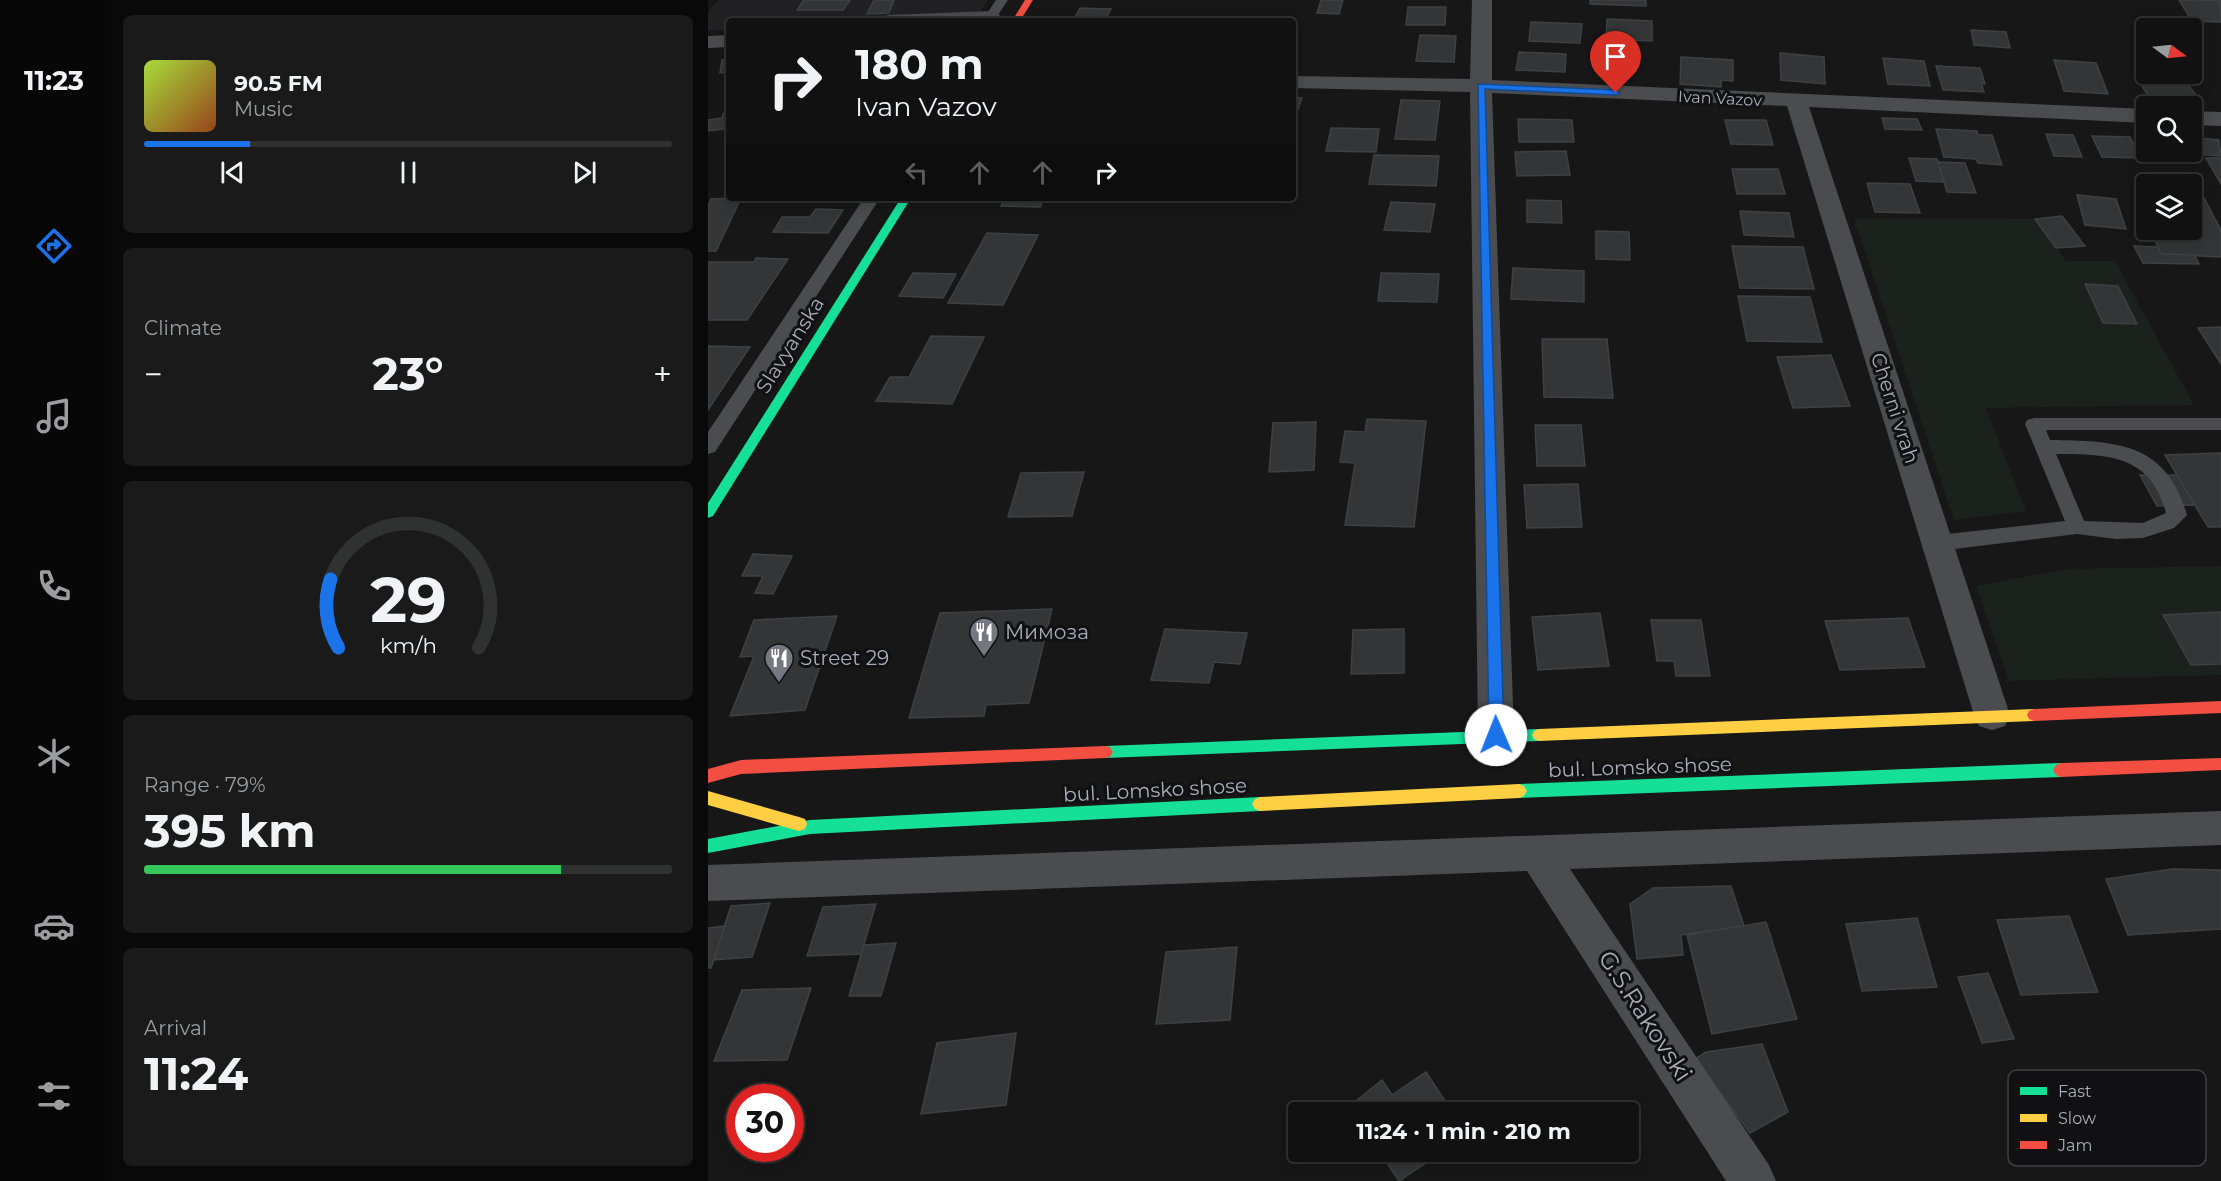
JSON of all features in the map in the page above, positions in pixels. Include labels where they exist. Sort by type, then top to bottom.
[{"type":"street","points":[[1018,18],[1029,0]]},
{"type":"street","points":[[1482,0],[1481,86],[1496,735]]},
{"type":"street","points":[[708,42],[726,41]]},
{"type":"street","name":"Ivan Vazov","points":[[1296,82],[1481,86],[2136,116]]},
{"type":"street","name":"Cherni vrah","points":[[1796,101],[1992,715]]},
{"type":"street","points":[[2202,118],[2221,119]]},
{"type":"street","name":"Slavyanska","points":[[708,513],[904,201]]},
{"type":"street","points":[[708,776],[741,767],[2221,707]]},
{"type":"street","name":"bul. Lomsko shose","points":[[708,846],[810,827],[1510,791],[2221,764]]},
{"type":"street","name":"bul. Lomsko shose","points":[[708,798],[810,827]]},
{"type":"street","points":[[708,883],[1536,851],[2221,828]]},
{"type":"street","name":"G.S.Rakovski","points":[[1536,851],[1753,1181]]},
{"type":"lane","points":[[991,18],[1002,0]]},
{"type":"lane","points":[[708,447],[870,201]]},
{"type":"lane","points":[[2077,527],[2034,424],[2221,424]]},
{"type":"lane","points":[[1938,543],[2077,527],[2112,531],[2146,530],[2167,525],[2177,515],[2175,501],[2159,473],[2149,462],[2101,449],[2044,447]]},
{"type":"shaded area","points":[[718,0],[988,0],[977,17],[726,18],[726,30],[708,31],[708,12]]},
{"type":"shaded area","points":[[1854,218],[2035,219],[2066,261],[2115,261],[2194,405],[1986,408],[2026,511],[1954,520]]},
{"type":"shaded area","points":[[2221,566],[2221,675],[2009,681],[1976,586],[2066,569]]},
{"type":"building","points":[[804,0],[850,0],[843,10],[797,10]]},
{"type":"building","points":[[874,0],[894,0],[889,13],[867,14]]},
{"type":"building","points":[[1321,0],[1343,0],[1339,14],[1317,13]]},
{"type":"building","points":[[1590,0],[1646,0],[1646,6],[1590,4]]},
{"type":"building","points":[[2179,0],[2220,0],[2221,22],[2190,18]]},
{"type":"building","points":[[1408,7],[1446,7],[1445,25],[1406,25]]},
{"type":"building","points":[[1080,8],[1111,9],[1106,18],[1075,18]]},
{"type":"building","points":[[1607,19],[1652,21],[1652,41],[1606,39]]},
{"type":"building","points":[[1531,22],[1582,24],[1580,43],[1529,41]]},
{"type":"building","points":[[1971,30],[2006,32],[2010,48],[1974,45]]},
{"type":"building","points":[[1420,35],[1456,36],[1454,62],[1416,61]]},
{"type":"building","points":[[1519,52],[1566,54],[1565,72],[1516,70]]},
{"type":"building","points":[[1780,53],[1824,57],[1825,84],[1781,80]]},
{"type":"building","points":[[1681,57],[1733,60],[1733,81],[1721,80],[1721,87],[1680,84]]},
{"type":"building","points":[[1883,58],[1924,61],[1930,86],[1888,84]]},
{"type":"building","points":[[726,59],[726,72],[720,73],[722,60]]},
{"type":"building","points":[[2054,60],[2096,63],[2108,94],[2064,91]]},
{"type":"building","points":[[1936,66],[1980,68],[1985,84],[1981,83],[1984,92],[1943,90]]},
{"type":"building","points":[[2141,84],[2188,84],[2196,96],[2148,96]]},
{"type":"building","points":[[1296,98],[1302,98],[1296,115]]},
{"type":"building","points":[[1401,100],[1440,101],[1435,140],[1395,139]]},
{"type":"building","points":[[726,112],[726,128],[708,131],[708,120],[722,118]]},
{"type":"building","points":[[1882,118],[1917,119],[1922,130],[1885,129]]},
{"type":"building","points":[[1518,119],[1572,120],[1574,142],[1519,142]]},
{"type":"building","points":[[1725,120],[1766,120],[1773,145],[1731,144]]},
{"type":"building","points":[[1331,128],[1379,129],[1376,152],[1326,151]]},
{"type":"building","points":[[1936,129],[1977,131],[1978,135],[1992,135],[2002,165],[1978,163],[1976,159],[1944,157]]},
{"type":"building","points":[[2046,134],[2073,135],[2082,157],[2054,156]]},
{"type":"building","points":[[2092,136],[2130,137],[2136,148],[2136,158],[2102,157]]},
{"type":"building","points":[[2202,138],[2219,140],[2221,156],[2202,154]]},
{"type":"building","points":[[1566,151],[1570,175],[1517,176],[1515,152]]},
{"type":"building","points":[[1374,155],[1439,156],[1436,186],[1369,184]]},
{"type":"building","points":[[1909,158],[1937,159],[1944,182],[1916,181]]},
{"type":"building","points":[[2206,158],[2221,158],[2221,184]]},
{"type":"building","points":[[1938,162],[1965,163],[1976,193],[1947,192]]},
{"type":"building","points":[[1732,169],[1778,169],[1785,194],[1737,194]]},
{"type":"building","points":[[1867,183],[1910,184],[1920,213],[1875,212]]},
{"type":"building","points":[[2202,194],[2221,230],[2221,257],[2161,254],[2155,240],[2202,240]]},
{"type":"building","points":[[2077,195],[2116,199],[2126,229],[2085,225]]},
{"type":"building","points":[[711,199],[740,201],[716,251],[708,251],[708,206]]},
{"type":"building","points":[[1527,200],[1561,201],[1562,223],[1527,222]]},
{"type":"building","points":[[1004,201],[1043,201],[1040,207],[1001,206]]},
{"type":"building","points":[[1391,202],[1435,204],[1430,232],[1384,230]]},
{"type":"building","points":[[816,209],[843,210],[828,233],[773,232],[782,217],[810,217]]},
{"type":"building","points":[[1740,211],[1789,213],[1794,237],[1744,235]]},
{"type":"building","points":[[2062,216],[2085,246],[2056,248],[2035,219]]},
{"type":"building","points":[[1596,231],[1629,232],[1630,260],[1596,259]]},
{"type":"building","points":[[987,233],[1038,235],[1003,305],[948,303]]},
{"type":"building","points":[[1732,246],[1803,247],[1814,289],[1740,288]]},
{"type":"building","points":[[2134,246],[2158,247],[2161,254],[2194,255],[2199,264],[2143,263]]},
{"type":"building","points":[[756,258],[788,259],[747,320],[708,320],[708,262],[754,262]]},
{"type":"building","points":[[1513,268],[1584,271],[1584,302],[1511,299]]},
{"type":"building","points":[[913,273],[956,274],[943,298],[899,296]]},
{"type":"building","points":[[1381,273],[1439,274],[1437,302],[1378,301]]},
{"type":"building","points":[[2085,284],[2118,286],[2137,324],[2103,323]]},
{"type":"building","points":[[1738,296],[1810,297],[1822,342],[1747,341]]},
{"type":"building","points":[[2221,327],[2221,364],[2198,328]]},
{"type":"building","points":[[931,336],[984,337],[952,404],[876,401],[890,377],[909,377]]},
{"type":"building","points":[[1542,339],[1607,339],[1613,398],[1544,397]]},
{"type":"building","points":[[708,346],[750,347],[708,410]]},
{"type":"building","points":[[1831,355],[1850,406],[1793,408],[1777,357]]},
{"type":"building","points":[[1367,419],[1426,421],[1414,527],[1345,525],[1355,463],[1340,462],[1345,431],[1365,432]]},
{"type":"building","points":[[1316,422],[1314,470],[1269,472],[1273,423]]},
{"type":"building","points":[[1535,425],[1581,425],[1585,466],[1537,466]]},
{"type":"building","points":[[2221,453],[2221,527],[2208,527],[2165,455]]},
{"type":"building","points":[[1084,472],[1072,516],[1008,517],[1021,473]]},
{"type":"building","points":[[2140,475],[2177,475],[2195,505],[2157,506]]},
{"type":"building","points":[[1578,484],[1582,527],[1527,528],[1524,485]]},
{"type":"building","points":[[753,554],[792,556],[773,594],[755,593],[763,576],[742,576]]},
{"type":"building","name":"Мимоза","points":[[1052,609],[1029,703],[986,705],[984,716],[909,718],[940,613]]},
{"type":"building","points":[[2221,612],[2221,664],[2191,665],[2163,615]]},
{"type":"building","points":[[1600,613],[1609,666],[1538,670],[1532,617]]},
{"type":"building","name":"Street 29","points":[[837,616],[805,710],[730,716],[754,656],[740,657],[754,620]]},
{"type":"building","points":[[1908,618],[1925,667],[1840,670],[1825,621]]},
{"type":"building","points":[[1651,620],[1701,620],[1710,676],[1676,676],[1674,661],[1657,661]]},
{"type":"building","points":[[1165,629],[1247,633],[1240,664],[1214,662],[1209,683],[1151,680]]},
{"type":"building","points":[[1404,629],[1404,673],[1351,674],[1353,630]]},
{"type":"building","points":[[2172,869],[2221,870],[2221,929],[2128,935],[2106,879]]},
{"type":"building","points":[[1731,886],[1744,926],[1681,935],[1683,955],[1637,959],[1630,904],[1653,888]]},
{"type":"building","points":[[770,903],[752,957],[713,960],[731,906]]},
{"type":"building","points":[[876,904],[861,954],[807,956],[823,907]]},
{"type":"building","points":[[2069,916],[2098,992],[2021,995],[1997,920]]},
{"type":"building","points":[[1917,918],[1937,987],[1862,991],[1846,924]]},
{"type":"building","points":[[1766,922],[1797,1019],[1712,1034],[1687,935]]},
{"type":"building","points":[[725,926],[711,968],[708,968],[708,928]]},
{"type":"building","points":[[896,943],[881,996],[849,996],[864,945]]},
{"type":"building","points":[[1237,947],[1230,1020],[1156,1024],[1166,952]]},
{"type":"building","points":[[1988,973],[2014,1039],[1982,1043],[1958,977]]},
{"type":"building","points":[[811,988],[787,1060],[714,1061],[742,990]]},
{"type":"building","points":[[1016,1033],[1006,1105],[921,1114],[937,1043]]},
{"type":"building","points":[[1762,1044],[1788,1112],[1750,1133],[1695,1059],[1706,1052]]},
{"type":"building","points":[[1426,1072],[1446,1102],[1355,1102],[1382,1080],[1392,1095]]},
{"type":"building","points":[[1387,1162],[1427,1162],[1399,1181]]},
{"type":"traffic: fast","points":[[708,513],[904,201]]},
{"type":"traffic: fast","points":[[1105,752],[1539,735]]},
{"type":"traffic: fast","points":[[1519,791],[2061,770]]},
{"type":"traffic: fast","points":[[708,846],[810,827],[1260,804]]},
{"type":"traffic: slow","points":[[1539,735],[2034,715]]},
{"type":"traffic: slow","points":[[1260,804],[1519,791]]},
{"type":"traffic: slow","points":[[708,798],[799,824]]},
{"type":"traffic: jam","points":[[1018,18],[1029,0]]},
{"type":"traffic: jam","points":[[2034,715],[2221,707]]},
{"type":"traffic: jam","points":[[708,776],[741,767],[1105,752]]},
{"type":"traffic: jam","points":[[2061,770],[2221,764]]},
{"type":"place","name":"Мимоза","points":[[984,658]]},
{"type":"place","name":"Street 29","points":[[779,684]]},
{"type":"route","points":[[1496,735],[1481,86],[1616,93]]}]
